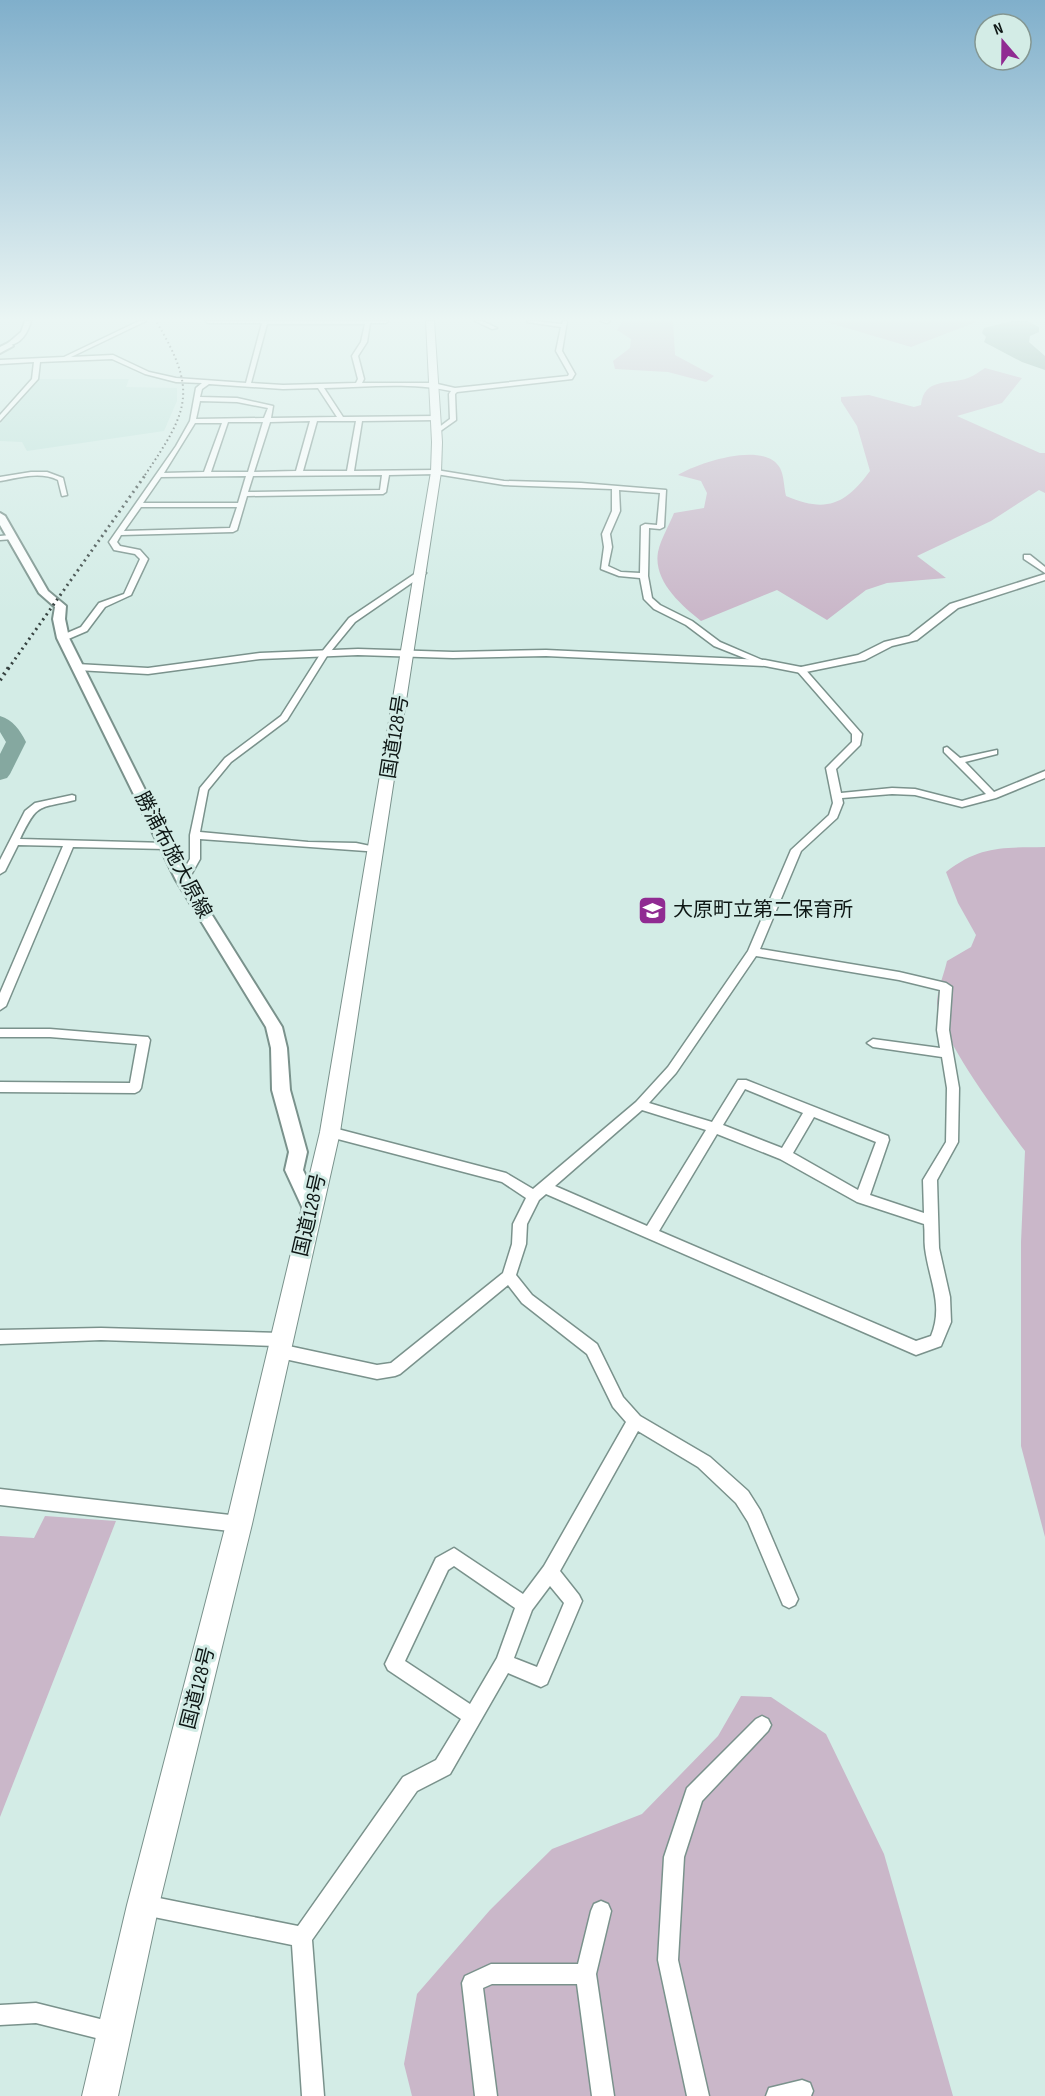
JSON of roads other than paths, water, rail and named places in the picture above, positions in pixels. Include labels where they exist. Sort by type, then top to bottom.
[{"type":"highway","name":"国道128号","points":[[100,2096],[143,1905],[239,1524],[330,1132],[422,573],[436,472],[436,419]]},
{"type":"main road","name":"勝浦布施大原線","points":[[0,516],[5,537],[44,593],[61,606],[58,619],[63,638],[183,880],[274,1027],[279,1048],[281,1090],[298,1152],[294,1170],[311,1206]]},
{"type":"street","points":[[299,474],[314,419]]},
{"type":"street","points":[[63,638],[84,629],[102,605],[127,595],[144,559],[137,552],[117,548],[113,542],[193,421],[359,419],[436,424],[453,419]]},
{"type":"street","points":[[350,473],[359,419]]},
{"type":"street","points":[[207,474],[226,420]]},
{"type":"street","points":[[119,533],[232,530],[269,420]]},
{"type":"street","points":[[159,475],[436,472],[504,483],[664,491],[660,527],[645,526],[644,576],[648,599],[657,607],[690,623],[717,644],[765,663]]},
{"type":"street","points":[[0,478],[37,473],[56,475],[61,479],[64,495]]},
{"type":"street","points":[[244,494],[383,492],[386,473]]},
{"type":"street","points":[[615,487],[616,511],[606,534],[608,547],[604,567],[619,574],[644,576]]},
{"type":"street","points":[[139,505],[241,505]]},
{"type":"street","points":[[1027,557],[1045,571]]},
{"type":"street","points":[[183,880],[195,859],[195,835],[203,790],[228,760],[284,718],[324,655],[352,620],[422,573]]},
{"type":"street","points":[[77,667],[148,671],[260,656],[358,652],[546,653],[765,663],[801,670],[861,658],[888,644],[913,638],[954,606],[1045,577]]},
{"type":"street","points":[[0,1337],[101,1334],[281,1346],[377,1372],[395,1369],[509,1276],[519,1244],[520,1224],[538,1192],[640,1106],[672,1070],[753,952],[796,850],[834,816],[838,803],[831,768],[857,743],[857,734],[801,670]]},
{"type":"street","points":[[947,750],[993,796]]},
{"type":"street","points":[[958,761],[994,752]]},
{"type":"street","points":[[837,796],[892,791],[915,792],[962,804],[993,796],[1045,774]]},
{"type":"street","points":[[0,871],[28,813],[38,806],[72,798]]},
{"type":"street","points":[[195,835],[308,845],[356,846],[376,850]]},
{"type":"street","points":[[14,842],[166,846]]},
{"type":"street","points":[[0,1006],[69,844]]},
{"type":"street","points":[[330,1132],[506,1178],[650,1233],[916,1348],[936,1341],[944,1322],[943,1297],[932,1248],[929,1220],[930,1180],[952,1142],[953,1088],[943,1030],[946,987],[899,976],[753,952]]},
{"type":"street","points":[[0,1033],[50,1033],[144,1040],[135,1088],[0,1087]]},
{"type":"street","points":[[873,1043],[946,1053]]},
{"type":"street","points":[[650,1233],[742,1083],[883,1140],[862,1198]]},
{"type":"street","points":[[640,1106],[716,1128],[785,1155],[862,1198],[929,1220]]},
{"type":"street","points":[[785,1155],[811,1111]]},
{"type":"street","points":[[509,1276],[527,1299],[592,1349],[618,1402],[635,1422],[704,1462],[742,1497],[754,1516],[789,1599]]},
{"type":"street","points":[[313,2096],[302,1937],[410,1784],[443,1767],[504,1664],[525,1605],[550,1572],[635,1422]]},
{"type":"street","points":[[0,1497],[239,1524]]},
{"type":"street","points":[[473,1716],[394,1664],[442,1564],[454,1556],[525,1605]]},
{"type":"street","points":[[504,1664],[541,1678],[573,1601],[550,1572]]},
{"type":"street","points":[[698,2096],[668,1960],[674,1857],[694,1795],[762,1725]]},
{"type":"street","points":[[143,1905],[302,1937]]},
{"type":"street","points":[[601,1911],[586,1974],[603,2096]]},
{"type":"street","points":[[486,2096],[472,1983],[491,1974],[586,1974]]},
{"type":"street","points":[[0,2015],[36,2013],[113,2032]]},
{"type":"street","points":[[777,2096],[802,2091]]},
{"type":"waterway","points":[[0,722],[11,732],[16,742],[0,774]]},
{"type":"railway","points":[[145,475],[160,453],[178,419]]},
{"type":"railway","points":[[8,669],[146,474]]},
{"type":"railway","points":[[0,680],[9,667]]},
{"type":"place","name":"大原町立第二保育所","points":[[652,910]]}]
